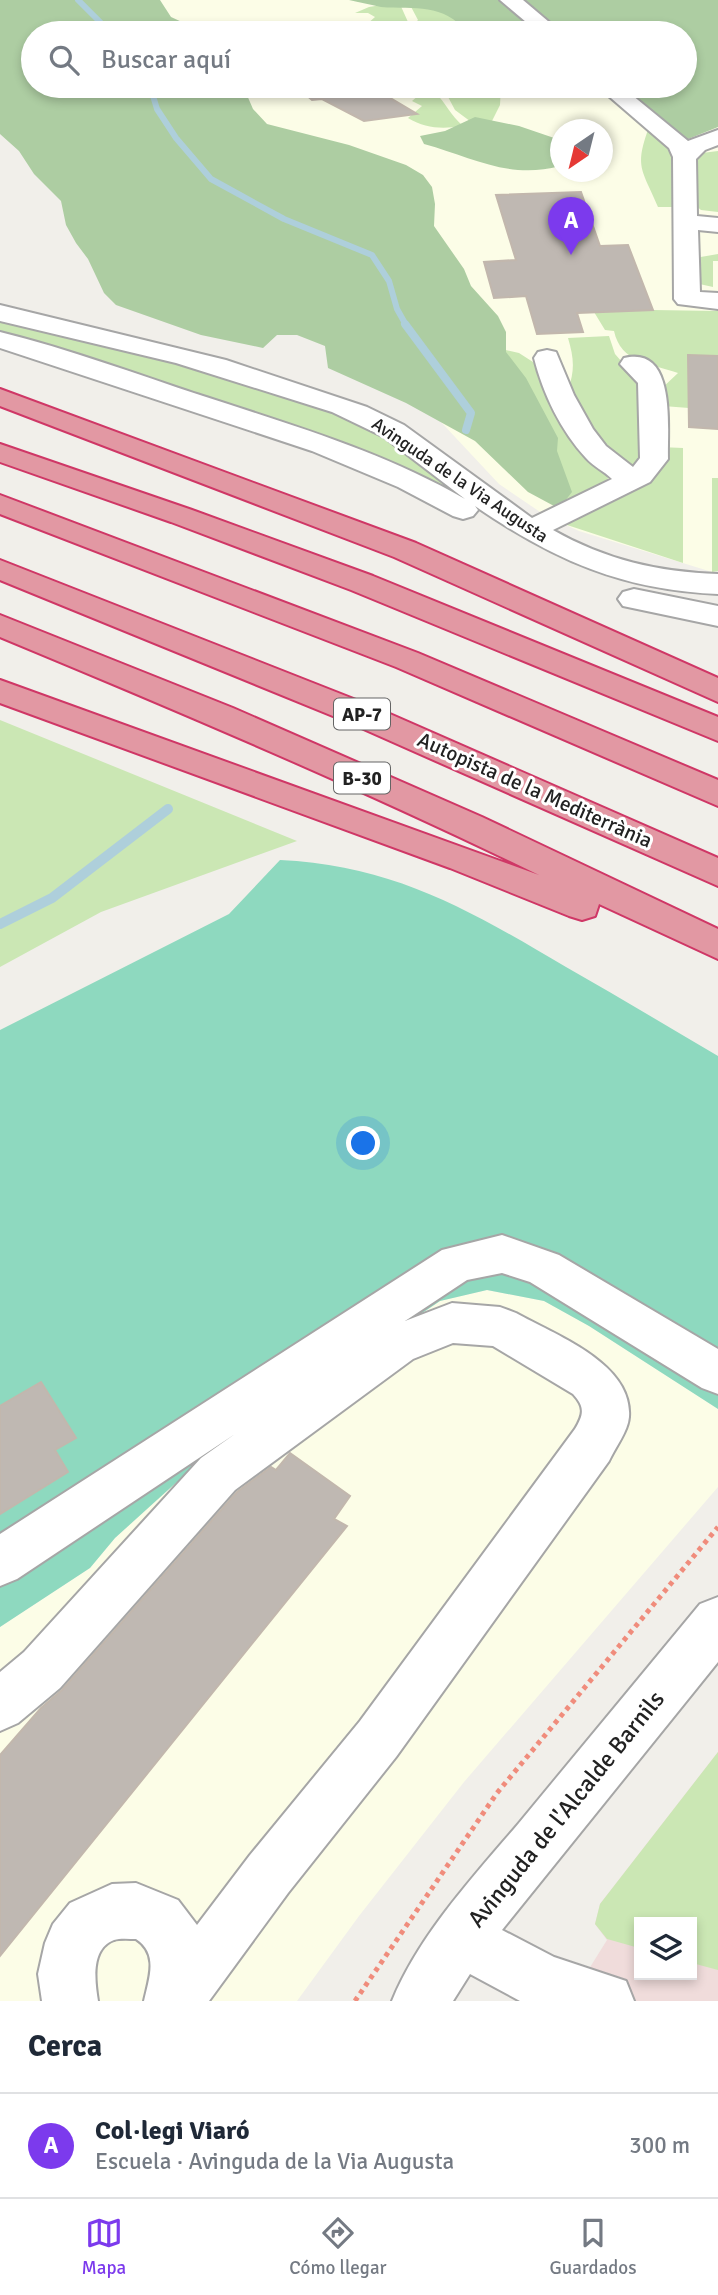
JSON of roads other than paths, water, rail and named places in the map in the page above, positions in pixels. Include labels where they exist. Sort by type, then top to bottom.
[{"type":"highway","points":[[0,397],[405,550],[718,691]]},
{"type":"highway","points":[[0,453],[356,583],[512,644],[718,730]]},
{"type":"highway","points":[[0,504],[407,660],[718,794]]},
{"type":"highway","name":"Autopista de la Mediterrània","points":[[0,569],[244,664],[503,775],[718,873]]},
{"type":"highway","name":"B-30","points":[[0,625],[221,716],[470,826],[718,945]]},
{"type":"highway","name":"B-30","points":[[0,691],[539,888],[718,970]]},
{"type":"street","points":[[510,0],[537,21]]},
{"type":"street","points":[[622,98],[679,145],[684,157],[687,299],[718,301]]},
{"type":"street","points":[[684,157],[697,145],[718,136]]},
{"type":"street","points":[[686,222],[718,225]]},
{"type":"street","name":"Avinguda de la Via Augusta","points":[[0,313],[174,354],[296,390],[372,419],[405,439],[474,492],[569,552],[643,579],[667,583],[718,584]]},
{"type":"street","name":"Avinguda de la Via Augusta","points":[[0,340],[373,464],[427,488],[541,559],[591,584],[641,601],[718,616]]},
{"type":"street","points":[[547,358],[553,384],[595,450],[625,474],[628,481]]},
{"type":"street","points":[[531,530],[640,476],[654,459],[652,383],[647,373],[633,365]]},
{"type":"street","points":[[0,1562],[457,1263],[502,1254],[544,1268],[718,1373]]},
{"type":"street","points":[[0,1705],[42,1670],[218,1474],[397,1345],[452,1323],[500,1327],[589,1379],[605,1396],[606,1419],[592,1445],[378,1739],[269,1874],[173,2001]]},
{"type":"street","name":"Avinguda de l'Alcalde Barnils","points":[[420,2001],[461,1938],[718,1622]]},
{"type":"street","points":[[70,2001],[66,1974],[71,1952],[80,1934],[107,1912],[127,1908],[148,1912],[164,1924],[176,1942],[180,1963],[179,1983],[173,2001]]},
{"type":"street","points":[[461,1938],[559,1992],[606,2001]]},
{"type":"waterway","points":[[78,0],[99,21]]},
{"type":"waterway","points":[[154,98],[157,109],[176,138],[211,179],[284,219],[372,255],[389,281],[397,309],[406,325]]},
{"type":"waterway","points":[[405,324],[471,413],[466,430]]},
{"type":"waterway","points":[[0,924],[52,898],[168,809]]},
{"type":"place","name":"Col·legi Viaró","points":[[571,255]]}]
